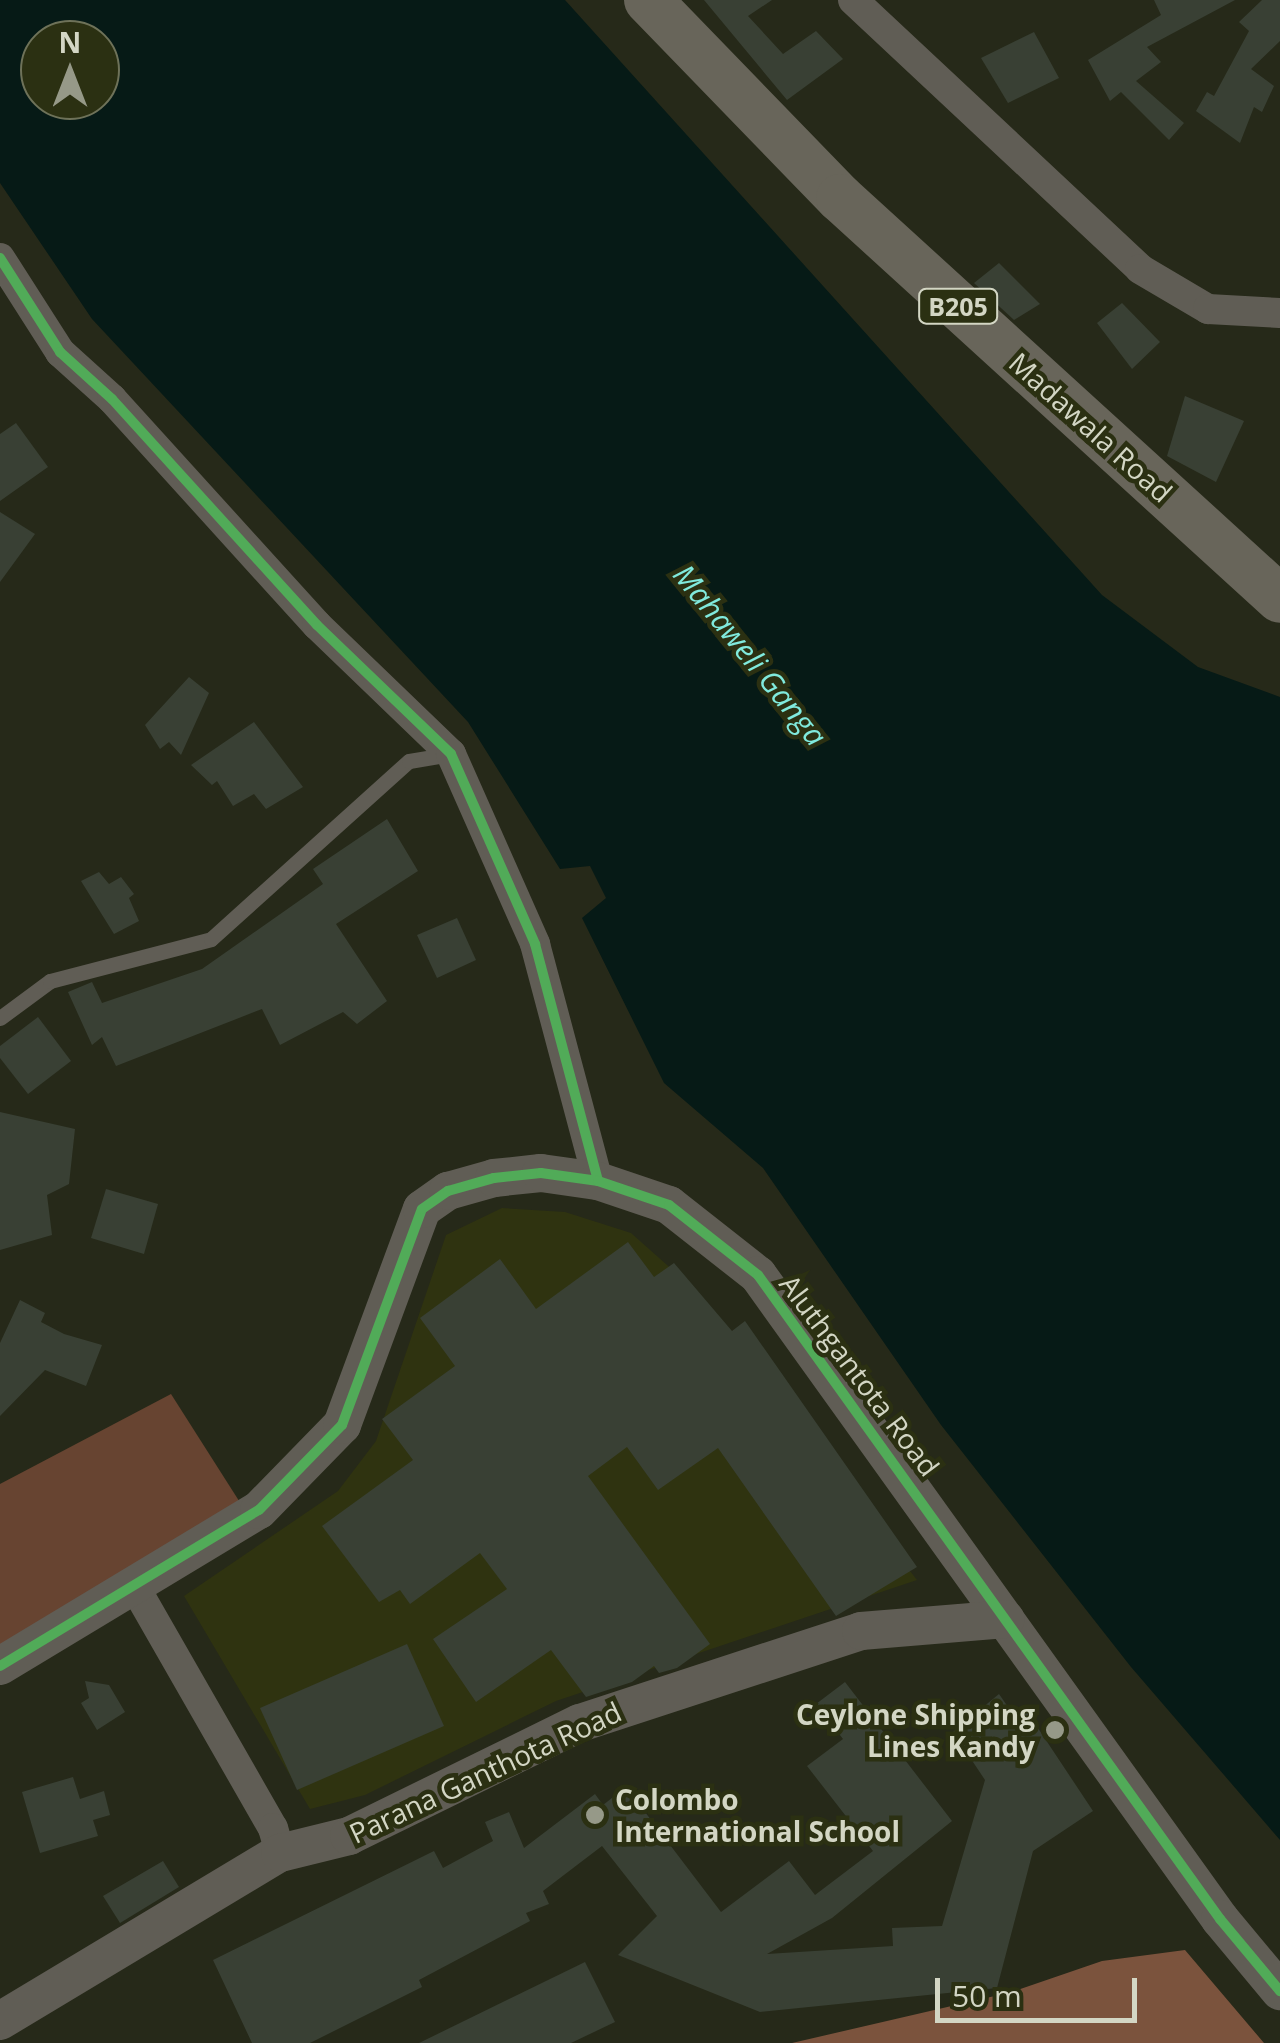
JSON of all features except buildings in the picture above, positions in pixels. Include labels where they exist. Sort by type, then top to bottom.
[{"type":"main road","name":"Madawala Road","points":[[648,0],[840,198],[1275,586]]},
{"type":"street","points":[[853,0],[1140,269],[1208,309],[1280,313]]},
{"type":"street","points":[[0,258],[60,352],[112,399],[317,625],[451,754],[534,944],[598,1181]]},
{"type":"street","name":"Aluthgantota Road","points":[[0,1666],[136,1590],[259,1510],[342,1425],[422,1209],[448,1191],[494,1178],[541,1173],[598,1181],[669,1205],[758,1276],[1220,1919],[1280,1991]]},
{"type":"street","points":[[136,1590],[273,1828],[280,1852]]},
{"type":"street","name":"Parana Ganthota Road","points":[[0,2021],[280,1852],[349,1836],[580,1724],[766,1658],[862,1630],[1006,1620]]},
{"type":"lane","points":[[0,1018],[50,981],[211,939],[409,761],[451,754]]},
{"type":"shaded area","points":[[502,1208],[565,1212],[631,1233],[685,1281],[917,1580],[556,1701],[365,1795],[310,1809],[184,1596],[338,1491],[376,1441],[446,1235]]},
{"type":"shaded area","points":[[171,1394],[241,1504],[0,1647],[0,1484]]},
{"type":"shaded area","points":[[1185,1950],[1264,2043],[792,2043],[1012,1992],[1102,1961]]},
{"type":"water","name":"Mahaweli Ganga","points":[[0,0],[565,0],[1102,595],[1198,667],[1280,697],[1280,1840],[1131,1667],[941,1425],[763,1168],[664,1083],[582,918],[606,898],[590,866],[560,869],[468,722],[92,319],[0,183]]},
{"type":"cycle path","points":[[0,258],[60,352],[112,399],[317,625],[451,754],[535,944],[598,1181]]},
{"type":"cycle path","points":[[0,1666],[259,1510],[342,1425],[422,1209],[448,1191],[494,1178],[541,1173],[598,1181],[669,1205],[758,1275],[1220,1919],[1280,1991]]},
{"type":"place","name":"Ceylone Shipping Lines Kandy","points":[[1055,1730]]},
{"type":"place","name":"Colombo International School","points":[[595,1815]]}]
